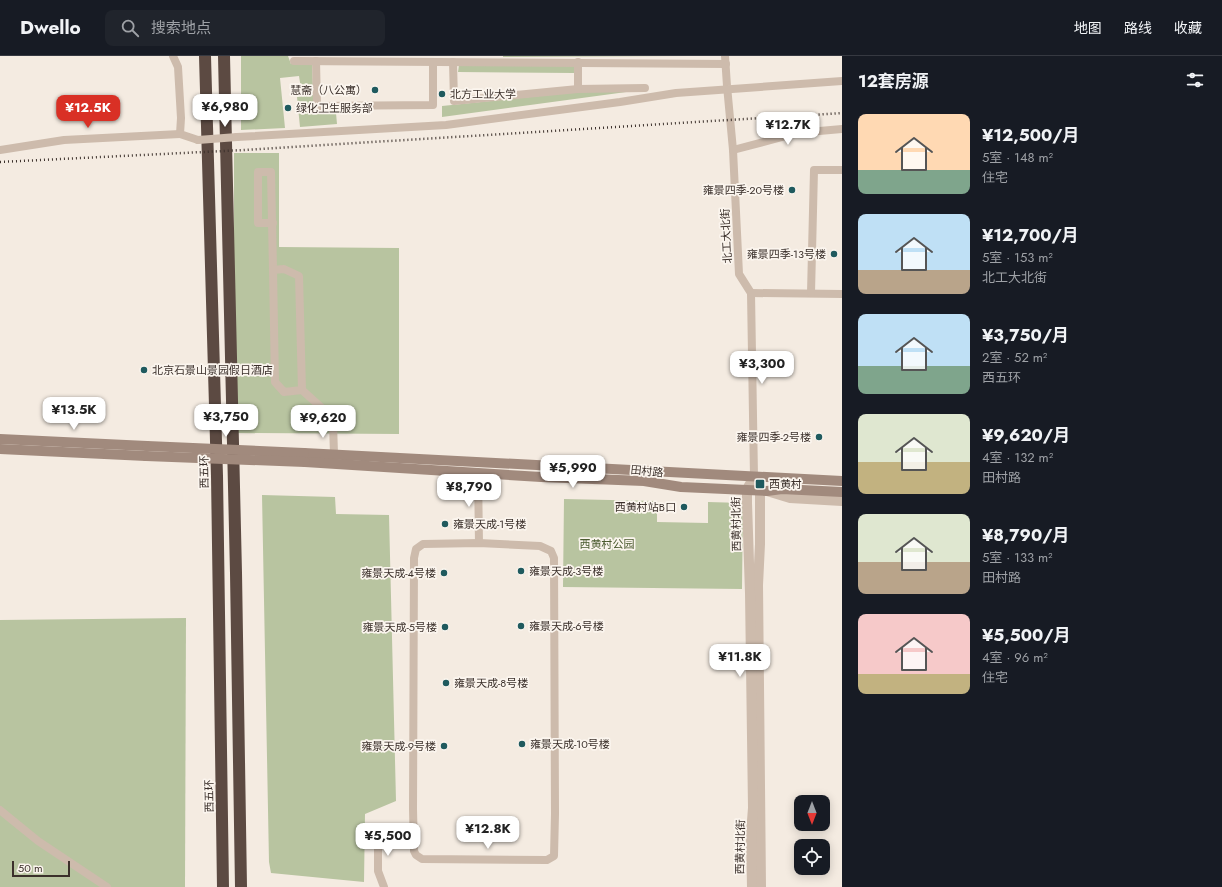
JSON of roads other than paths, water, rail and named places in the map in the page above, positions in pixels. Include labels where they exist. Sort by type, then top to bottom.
[{"type":"highway","name":"西五环","points":[[205,56],[217,476],[223,887]]},
{"type":"highway","points":[[224,56],[236,573],[241,887]]},
{"type":"main road","points":[[0,439],[146,451]]},
{"type":"main road","points":[[0,449],[146,451],[305,458]]},
{"type":"main road","name":"田村路","points":[[305,458],[334,454],[842,481]]},
{"type":"main road","name":"田村路","points":[[305,458],[478,473],[644,481],[681,488],[747,489],[763,491],[782,489],[842,492]]},
{"type":"street","points":[[173,56],[178,67],[181,118],[180,134]]},
{"type":"street","points":[[294,60],[316,61],[355,58],[433,62],[500,59],[562,59],[578,62],[726,60]]},
{"type":"street","name":"北工大北街","points":[[726,60],[733,150],[739,274],[751,293]]},
{"type":"street","points":[[316,61],[317,106],[433,105],[433,62]]},
{"type":"street","points":[[453,62],[454,101],[578,89],[645,88]]},
{"type":"street","points":[[578,62],[578,89]]},
{"type":"street","points":[[0,150],[64,140],[180,134],[198,140],[446,124],[620,102],[676,93],[727,88],[842,81]]},
{"type":"street","points":[[733,150],[797,133],[842,129]]},
{"type":"street","points":[[811,293],[814,170],[842,170]]},
{"type":"street","points":[[273,223],[258,223],[258,172],[272,172],[273,223],[273,270],[275,382],[284,392],[302,390]]},
{"type":"street","points":[[273,270],[284,269],[300,276],[302,390],[323,409],[333,423],[334,454]]},
{"type":"street","points":[[754,477],[751,293],[842,294]]},
{"type":"street","points":[[478,473],[479,543]]},
{"type":"street","name":"西黄村北街","points":[[752,887],[751,834],[753,808],[747,489],[754,477],[763,491],[758,586],[761,887]]},
{"type":"street","points":[[763,491],[790,498],[842,501]]},
{"type":"street","points":[[479,543],[540,546],[551,551],[554,558],[555,814],[554,856],[547,860],[422,859],[416,855],[414,851],[414,558],[416,549],[423,544],[479,543]]},
{"type":"street","points":[[0,810],[38,841],[108,887]]},
{"type":"street","points":[[378,828],[378,871],[384,887]]},
{"type":"railway","points":[[0,162],[244,150],[842,113]]},
{"type":"place","name":"慧斋（八公寓）","points":[[375,90]]},
{"type":"place","name":"北方工业大学","points":[[442,94]]},
{"type":"place","name":"绿化卫生服务部","points":[[288,108]]},
{"type":"place","name":"雍景四季-20号楼","points":[[792,190]]},
{"type":"place","name":"雍景四季-13号楼","points":[[834,254]]},
{"type":"place","name":"北京石景山景园假日酒店","points":[[144,370]]},
{"type":"place","name":"雍景四季-2号楼","points":[[819,437]]},
{"type":"place","name":"西黄村","points":[[760,484]]},
{"type":"place","name":"西黄村站B口","points":[[684,507]]},
{"type":"place","name":"雍景天成-1号楼","points":[[445,524]]},
{"type":"place","name":"雍景天成-3号楼","points":[[521,571]]},
{"type":"place","name":"雍景天成-4号楼","points":[[444,573]]},
{"type":"place","name":"雍景天成-6号楼","points":[[521,626]]},
{"type":"place","name":"雍景天成-5号楼","points":[[445,627]]},
{"type":"place","name":"雍景天成-8号楼","points":[[446,683]]},
{"type":"place","name":"雍景天成-10号楼","points":[[522,744]]},
{"type":"place","name":"雍景天成-9号楼","points":[[444,746]]},
{"type":"park label","name":"西黄村公园","points":[[607,544]]}]
